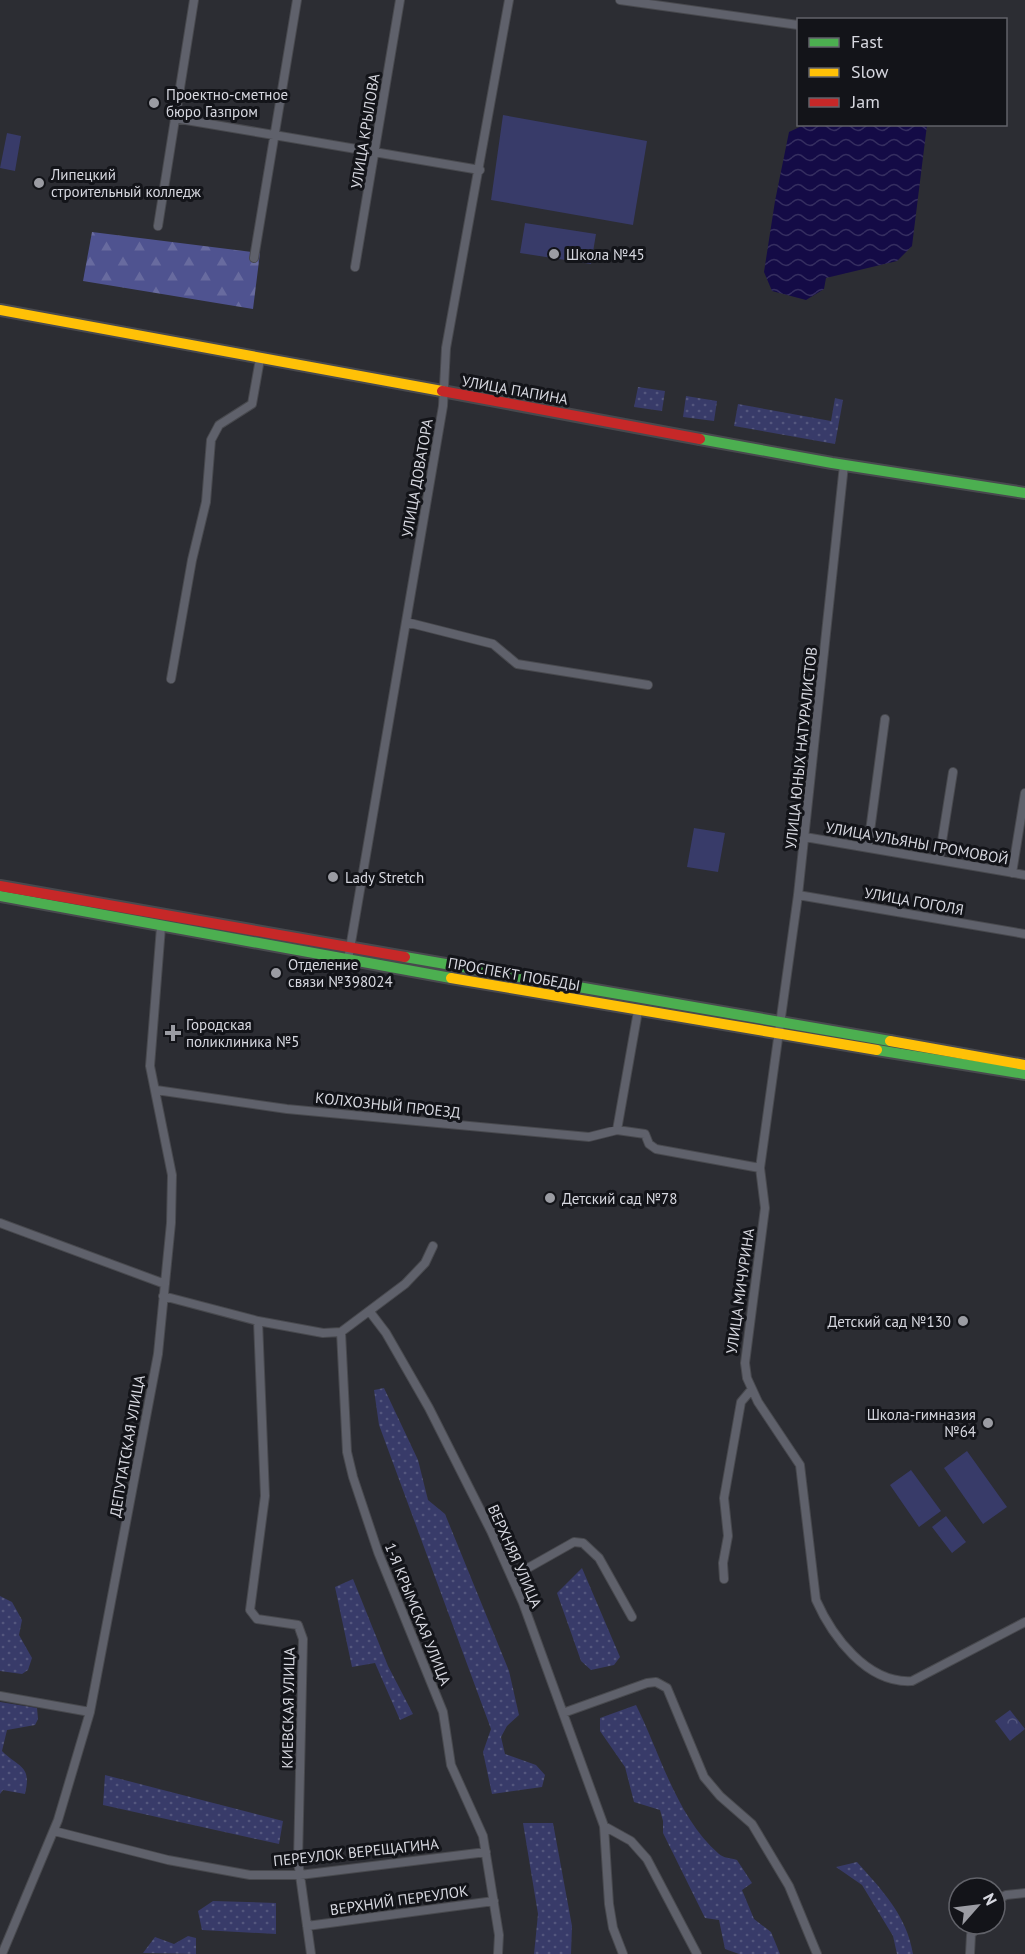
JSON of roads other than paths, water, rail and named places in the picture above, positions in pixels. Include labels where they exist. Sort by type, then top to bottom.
[{"type":"main road","name":"УЛИЦА ПАПИНА","points":[[0,310],[844,465],[1025,493]]},
{"type":"main road","name":"ПРОСПЕКТ ПОБЕДЫ","points":[[0,886],[350,948],[1025,1074]]},
{"type":"main road","name":"ПРОСПЕКТ ПОБЕДЫ","points":[[0,896],[161,927],[638,1011],[781,1029],[1025,1065]]},
{"type":"street","points":[[158,226],[194,0]]},
{"type":"street","points":[[254,258],[297,0]]},
{"type":"street","name":"УЛИЦА КРЫЛОВА","points":[[355,267],[400,0]]},
{"type":"street","name":"УЛИЦА ДОВАТОРА","points":[[348,960],[445,393],[448,337],[509,0]]},
{"type":"street","points":[[620,0],[797,26]]},
{"type":"street","points":[[174,118],[480,170]]},
{"type":"street","points":[[171,679],[192,560],[206,502],[211,440],[219,425],[252,404],[260,359]]},
{"type":"street","name":"УЛИЦА ЮНЫХ НАТУРАЛИСТОВ","points":[[781,1029],[805,837],[844,465]]},
{"type":"street","points":[[406,622],[493,644],[517,664],[648,685]]},
{"type":"street","points":[[868,846],[885,718]]},
{"type":"street","points":[[939,860],[953,772]]},
{"type":"street","points":[[1012,873],[1025,793]]},
{"type":"street","name":"УЛИЦА УЛЬЯНЫ ГРОМОВОЙ","points":[[805,837],[868,846],[1025,875]]},
{"type":"street","name":"УЛИЦА ГОГОЛЯ","points":[[798,895],[1025,934]]},
{"type":"street","name":"ДЕПУТАТСКАЯ УЛИЦА","points":[[2,1954],[54,1831],[90,1712],[158,1354],[171,1223],[172,1175],[150,1066],[161,927]]},
{"type":"street","points":[[617,1130],[638,1011]]},
{"type":"street","name":"УЛИЦА МИЧУРИНА","points":[[781,1029],[760,1168],[765,1208],[744,1355],[747,1378],[752,1389],[774,1428],[800,1465],[816,1600],[848,1649],[863,1664],[899,1680],[916,1680],[1025,1622]]},
{"type":"street","name":"КОЛХОЗНЫЙ ПРОЕЗД","points":[[156,1090],[287,1109],[589,1137],[617,1130],[645,1134],[649,1144],[656,1149],[760,1168]]},
{"type":"street","points":[[0,1224],[165,1284]]},
{"type":"street","points":[[163,1296],[258,1321],[323,1333],[341,1332],[405,1284],[424,1263],[433,1246]]},
{"type":"street","name":"ВЕРХНЯЯ УЛИЦА","points":[[370,1312],[386,1333],[429,1408],[512,1577],[604,1826],[609,1904],[613,1928],[623,1954]]},
{"type":"street","name":"КИЕВСКАЯ УЛИЦА","points":[[258,1321],[265,1496],[250,1610],[257,1619],[298,1625],[303,1639],[298,1860],[311,1954]]},
{"type":"street","name":"1-Я КРЫМСКАЯ УЛИЦА","points":[[341,1332],[347,1452],[353,1477],[378,1552],[443,1712],[452,1765],[483,1836],[494,1901],[498,1954]]},
{"type":"street","points":[[724,1579],[723,1563],[728,1536],[724,1498],[741,1402],[752,1389]]},
{"type":"street","points":[[512,1577],[574,1542],[584,1543],[599,1558],[632,1617]]},
{"type":"street","points":[[563,1713],[647,1683],[656,1682],[667,1688],[704,1777],[720,1796],[752,1824],[789,1886],[817,1954]]},
{"type":"street","points":[[0,1696],[90,1712]]},
{"type":"street","points":[[604,1826],[631,1841],[647,1859],[697,1954]]},
{"type":"street","name":"ПЕРЕУЛОК ВЕРЕЩАГИНА","points":[[54,1831],[168,1860],[250,1875],[300,1875],[486,1852]]},
{"type":"street","points":[[1007,1895],[1025,1893]]},
{"type":"street","name":"ВЕРХНИЙ ПЕРЕУЛОК","points":[[307,1926],[494,1901]]},
{"type":"street","points":[[970,1954],[971,1936]]},
{"type":"water","points":[[802,126],[927,126],[912,246],[897,261],[826,278],[824,289],[806,300],[772,291],[764,272],[789,132]]},
{"type":"place","name":"Проектно-сметное бюро Газпром","points":[[154,103]]},
{"type":"place","name":"Липецкий строительный колледж","points":[[39,183]]},
{"type":"place","name":"Школа №45","points":[[554,254]]},
{"type":"place","name":"Lady Stretch","points":[[333,877]]},
{"type":"place","name":"Отделение связи №398024","points":[[276,973]]},
{"type":"place","name":"Городская поликлиника №5","points":[[173,1033]]},
{"type":"place","name":"Детский сад №78","points":[[550,1198]]},
{"type":"place","name":"Детский сад №130","points":[[963,1321]]},
{"type":"place","name":"Школа-гимназия №64","points":[[988,1423]]}]
